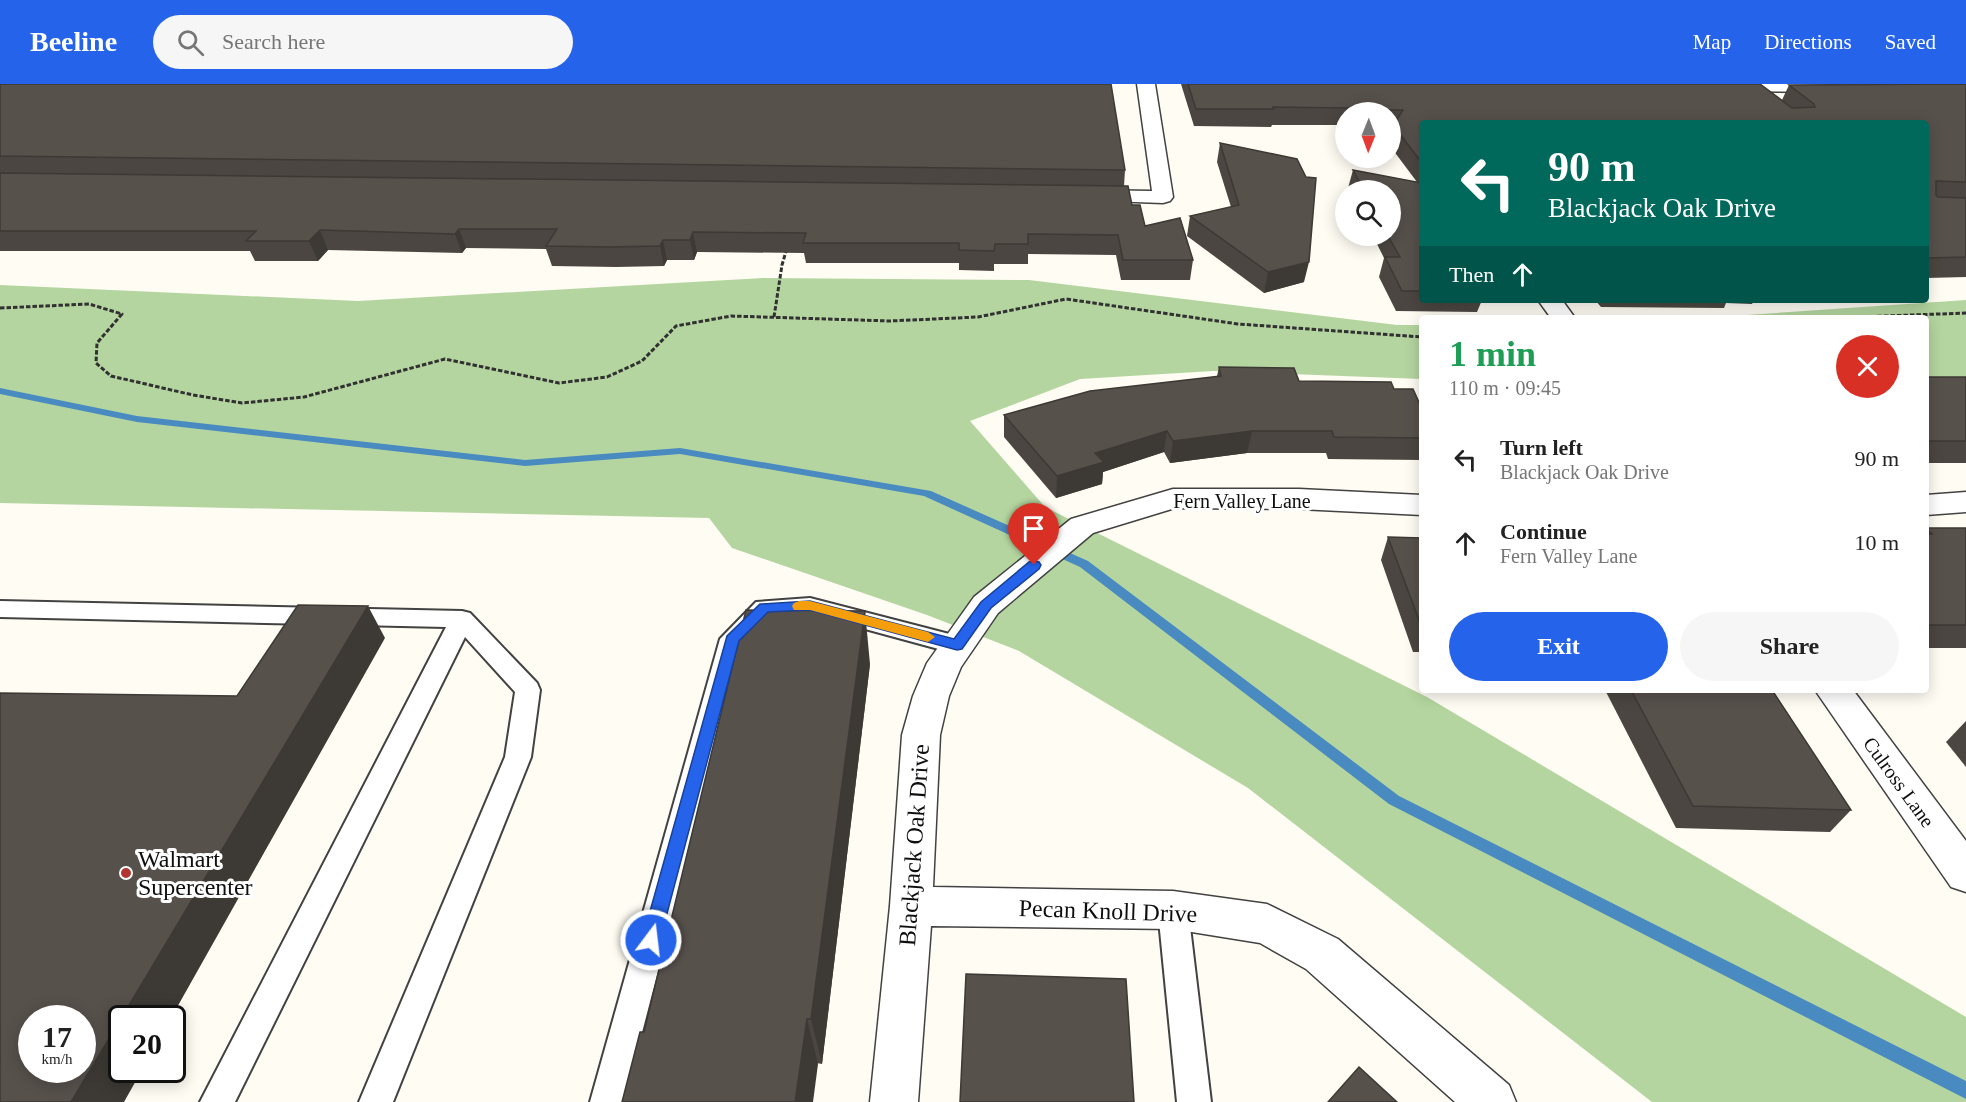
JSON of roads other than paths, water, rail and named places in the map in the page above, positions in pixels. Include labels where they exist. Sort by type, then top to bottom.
[{"type":"street","points":[[1069,196],[1163,197],[1146,84]]},
{"type":"street","points":[[1745,85],[1770,104]]},
{"type":"street","points":[[1705,86],[1850,87]]},
{"type":"street","name":"Fern Valley Lane","points":[[986,605],[1082,526],[1173,498],[1299,499],[1419,505]]},
{"type":"street","points":[[1929,505],[1966,502]]},
{"type":"street","name":"Blackjack Oak Drive","points":[[894,1102],[911,906],[921,735],[945,663],[986,605]]},
{"type":"street","name":"Culross Lane","points":[[1835,693],[1966,874]]},
{"type":"street","name":"Pecan Knoll Drive","points":[[911,906],[1173,910],[1267,924],[1322,954],[1492,1102]]},
{"type":"lane","points":[[608,1102],[732,639],[764,608],[810,606],[957,645]]},
{"type":"lane","points":[[0,609],[462,619],[528,690],[518,757],[376,1102]]},
{"type":"lane","points":[[217,1102],[462,619]]},
{"type":"lane","points":[[1173,910],[1194,1102]]},
{"type":"waterway","points":[[0,391],[137,419],[525,463],[680,451],[927,493],[1084,564],[1394,800],[1966,1090]]},
{"type":"place","name":"Walmart Supercenter","points":[[126,873]]}]
